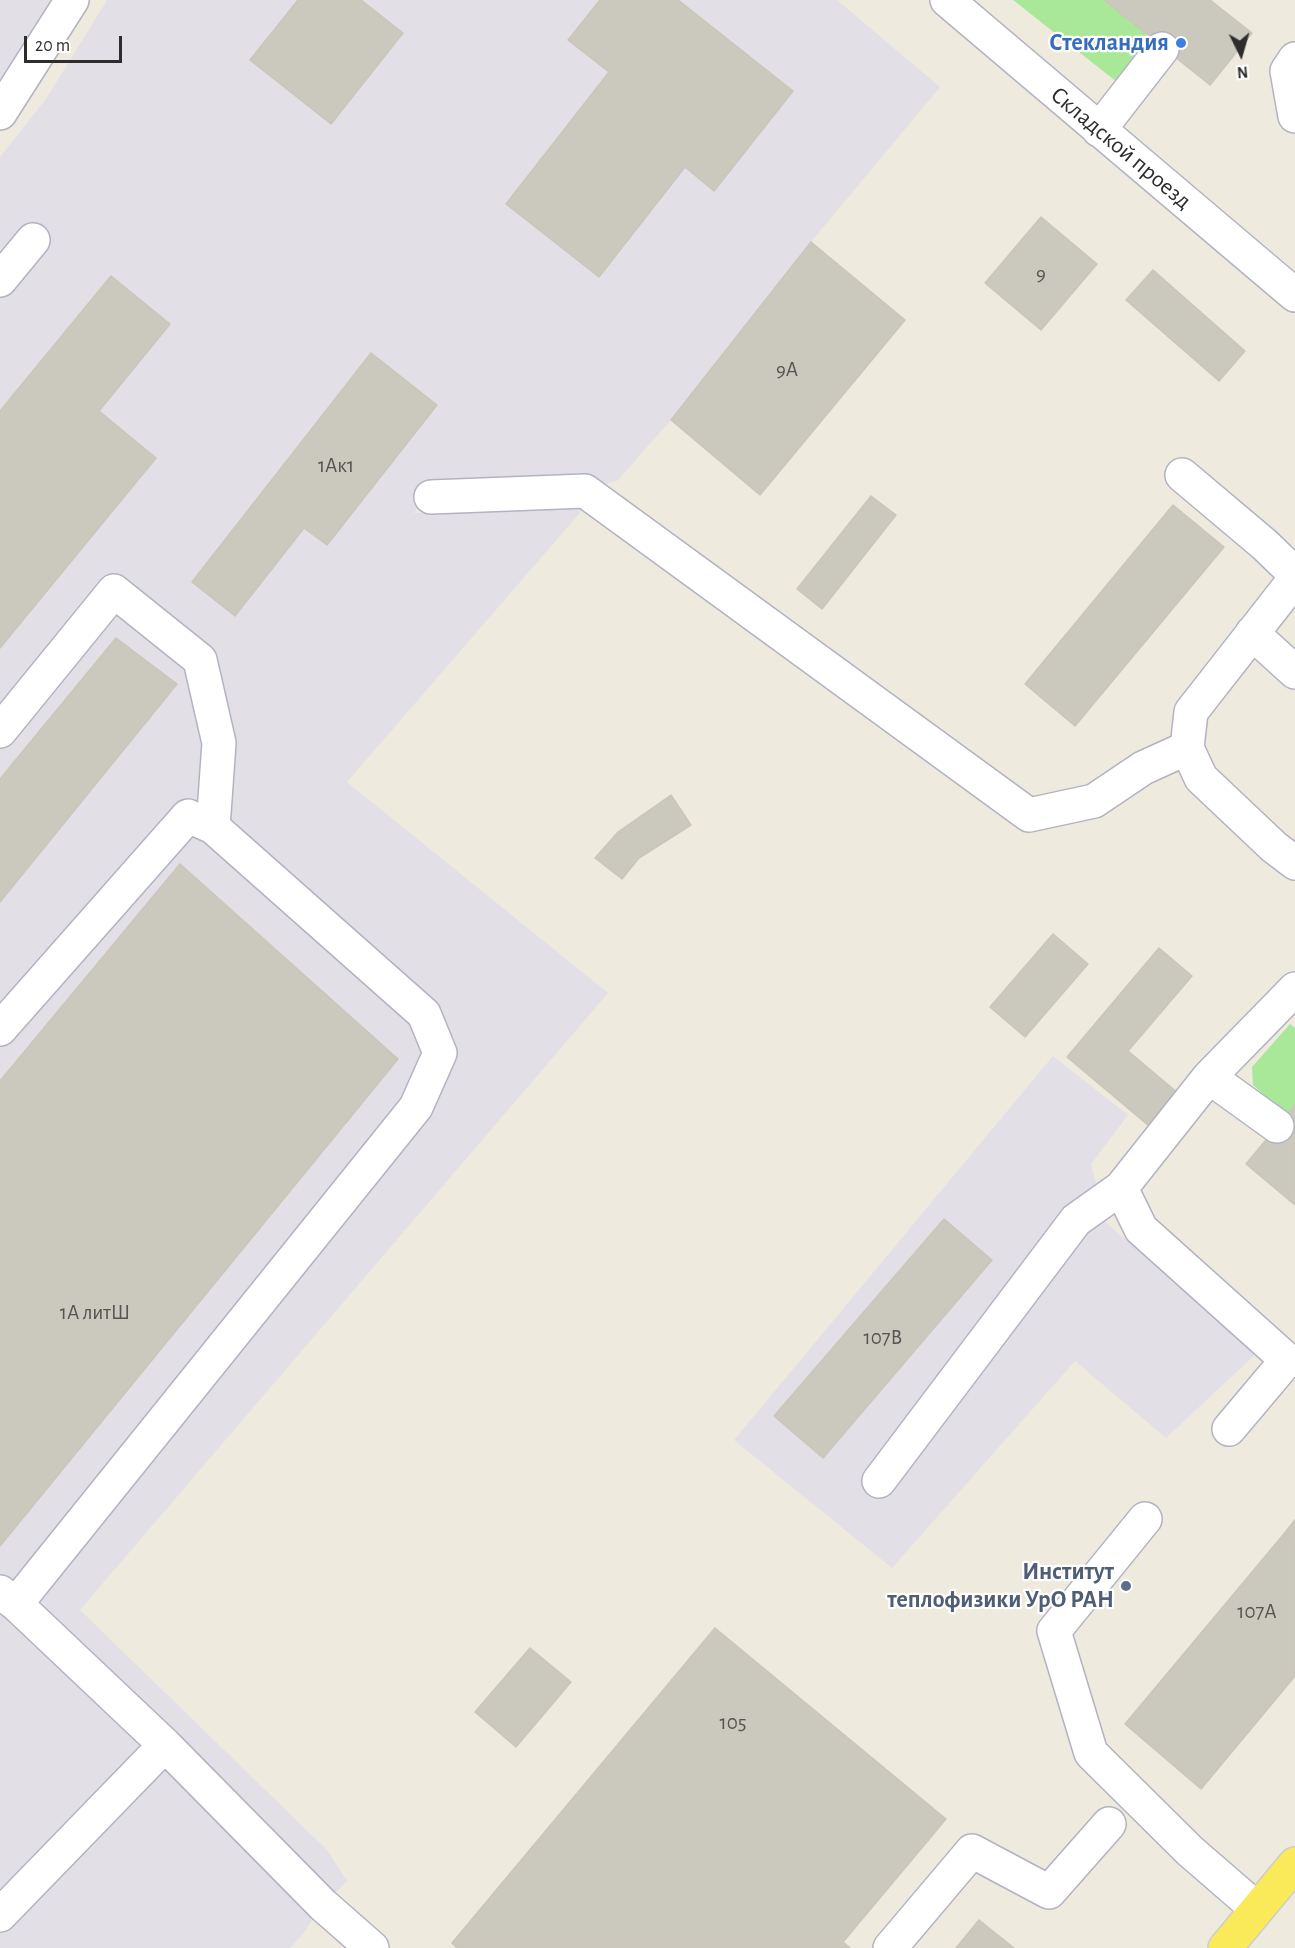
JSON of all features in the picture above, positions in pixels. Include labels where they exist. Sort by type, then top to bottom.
[{"type":"main road","points":[[1225,1948],[1295,1864]]},
{"type":"street","points":[[0,113],[72,0]]},
{"type":"street","name":"Складской проезд","points":[[947,0],[1295,295]]},
{"type":"street","points":[[1098,130],[1161,49]]},
{"type":"street","points":[[1295,59],[1287,71],[1295,116]]},
{"type":"street","points":[[0,280],[33,240]]},
{"type":"street","points":[[1182,475],[1264,544],[1295,574]]},
{"type":"street","points":[[430,497],[585,491],[1029,815],[1094,801],[1143,768],[1187,748]]},
{"type":"street","points":[[1295,579],[1191,712],[1187,748],[1201,778],[1274,847],[1295,863]]},
{"type":"street","points":[[0,731],[114,591],[200,660],[219,743],[213,827]]},
{"type":"street","points":[[1252,633],[1295,672]]},
{"type":"street","points":[[0,1029],[188,816],[213,827],[424,1014],[440,1053],[416,1107],[8,1598],[165,1745],[323,1905],[372,1948]]},
{"type":"street","points":[[879,1481],[1076,1220],[1121,1188],[1209,1077],[1295,989]]},
{"type":"street","points":[[1209,1077],[1277,1126]]},
{"type":"street","points":[[1121,1188],[1141,1229],[1287,1360],[1229,1429]]},
{"type":"street","points":[[1145,1519],[1054,1631],[1091,1754],[1190,1851],[1257,1909]]},
{"type":"street","points":[[0,1915],[165,1745]]},
{"type":"street","points":[[890,1948],[972,1851],[1048,1892],[1109,1824]]},
{"type":"shaded area","points":[[0,0],[54,0],[0,93]]},
{"type":"shaded area","points":[[107,0],[837,0],[940,87],[811,242],[671,420],[617,481],[600,485],[583,474],[435,479],[414,513],[585,507],[347,782],[608,993],[80,1610],[327,1850],[347,1881],[323,1905],[290,1948],[0,1948],[0,157],[46,99]]},
{"type":"shaded area","points":[[1053,1056],[1128,1115],[1091,1164],[1106,1223],[1259,1351],[1166,1438],[1075,1361],[892,1568],[734,1440]]},
{"type":"green space","points":[[1013,0],[1104,0],[1147,35],[1117,82]]},
{"type":"green space","points":[[1290,1024],[1295,1028],[1295,1105],[1287,1115],[1253,1085],[1252,1067]]},
{"type":"building","points":[[298,0],[361,0],[403,33],[331,124],[250,60]]},
{"type":"building","points":[[600,0],[678,0],[793,91],[714,191],[685,167],[599,277],[506,204],[609,72],[568,40]]},
{"type":"building","points":[[1104,0],[1210,0],[1252,33],[1210,85]]},
{"type":"building","points":[[1041,217],[1097,264],[1041,330],[985,283]]},
{"type":"building","points":[[811,242],[905,320],[760,495],[671,420]]},
{"type":"building","points":[[1153,270],[1245,351],[1219,381],[1126,300]]},
{"type":"building","points":[[111,276],[170,324],[99,411],[156,458],[0,648],[0,411]]},
{"type":"building","points":[[371,353],[437,405],[327,545],[304,528],[235,616],[192,582]]},
{"type":"building","points":[[871,496],[896,515],[822,609],[797,589]]},
{"type":"building","points":[[1173,505],[1224,547],[1075,726],[1025,684]]},
{"type":"building","points":[[116,638],[177,684],[0,902],[0,779]]},
{"type":"building","points":[[671,795],[691,825],[639,858],[622,879],[595,858],[618,832]]},
{"type":"building","points":[[180,864],[398,1059],[0,1546],[0,1081]]},
{"type":"building","points":[[1053,934],[1088,964],[1025,1037],[990,1007]]},
{"type":"building","points":[[1159,948],[1192,976],[1128,1051],[1178,1093],[1149,1126],[1067,1057]]},
{"type":"building","points":[[1295,1105],[1295,1205],[1246,1164]]},
{"type":"building","points":[[944,1219],[992,1260],[823,1458],[774,1416]]},
{"type":"building","points":[[1295,1520],[1295,1547],[1283,1535]]},
{"type":"building","points":[[1283,1535],[1295,1547],[1295,1676],[1201,1789],[1125,1724]]},
{"type":"building","points":[[715,1628],[946,1819],[843,1942],[850,1948],[457,1948],[452,1943]]},
{"type":"building","points":[[530,1648],[571,1682],[516,1747],[475,1712]]},
{"type":"building","points":[[979,1920],[1014,1948],[956,1948]]},
{"type":"place","name":"Стекландия","points":[[1181,43]]},
{"type":"place","name":"Институт теплофизики УрО РАН","points":[[1126,1586]]}]
